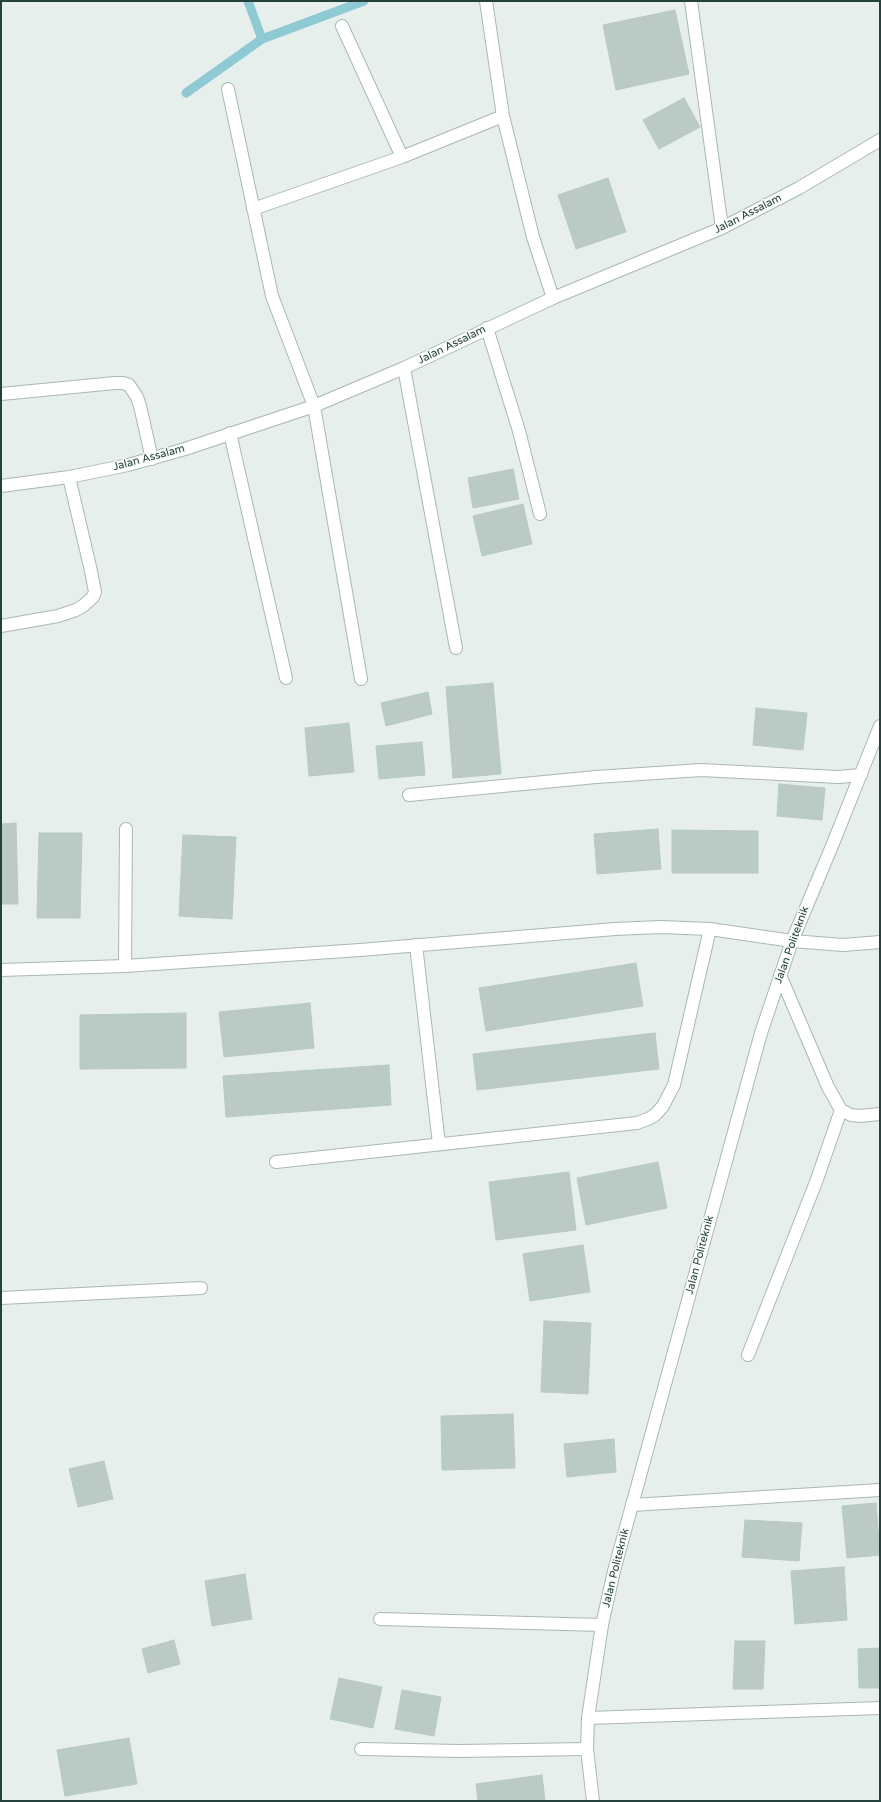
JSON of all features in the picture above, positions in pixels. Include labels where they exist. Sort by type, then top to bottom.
[{"type":"street","points":[[486,1],[503,116],[534,237],[553,298]]},
{"type":"street","points":[[690,1],[722,228]]},
{"type":"street","points":[[342,26],[402,157]]},
{"type":"street","points":[[228,89],[272,296],[314,406],[361,679]]},
{"type":"street","points":[[253,209],[402,157],[503,116]]},
{"type":"street","name":"Jalan Assalam","points":[[1,486],[69,477],[152,458],[314,406],[404,368],[553,298],[722,228],[799,188],[880,140]]},
{"type":"street","points":[[487,328],[519,431],[540,514]]},
{"type":"street","points":[[404,368],[456,648]]},
{"type":"street","points":[[1,394],[115,383],[128,385],[137,397],[140,406],[152,458]]},
{"type":"street","points":[[230,433],[286,678]]},
{"type":"street","points":[[1,626],[70,612],[83,606],[93,597],[95,592],[91,571],[69,477]]},
{"type":"street","name":"Jalan Politeknik","points":[[593,1801],[587,1750],[588,1718],[602,1625],[614,1571],[755,1055],[780,975],[792,941],[880,726]]},
{"type":"street","points":[[409,795],[596,777],[702,770],[838,776],[861,775]]},
{"type":"street","points":[[125,966],[126,829]]},
{"type":"street","points":[[1,970],[125,966],[615,929],[661,927],[710,929],[792,941],[843,945],[880,942]]},
{"type":"street","points":[[276,1162],[637,1123],[655,1115],[670,1095],[674,1085],[710,929]]},
{"type":"street","points":[[416,945],[439,1144]]},
{"type":"street","points":[[780,975],[834,1099],[841,1110],[851,1115],[859,1116],[880,1114]]},
{"type":"street","points":[[748,1355],[816,1182],[841,1110]]},
{"type":"street","points":[[1,1298],[201,1288]]},
{"type":"street","points":[[632,1505],[880,1490]]},
{"type":"street","points":[[380,1619],[602,1625]]},
{"type":"street","points":[[588,1718],[880,1708]]},
{"type":"street","points":[[361,1748],[460,1751],[587,1750]]},
{"type":"building","points":[[675,10],[689,74],[616,90],[603,25]]},
{"type":"building","points":[[684,98],[700,127],[659,149],[643,120]]},
{"type":"building","points":[[608,178],[626,232],[576,249],[558,195]]},
{"type":"building","points":[[513,469],[519,499],[473,508],[468,478]]},
{"type":"building","points":[[523,504],[532,544],[482,556],[473,516]]},
{"type":"building","points":[[493,683],[501,774],[453,778],[446,687]]},
{"type":"building","points":[[428,692],[432,714],[386,726],[381,703]]},
{"type":"building","points":[[756,708],[807,713],[803,750],[753,745]]},
{"type":"building","points":[[349,723],[354,772],[309,776],[305,728]]},
{"type":"building","points":[[422,742],[425,775],[379,779],[376,746]]},
{"type":"building","points":[[779,784],[825,788],[822,820],[777,816]]},
{"type":"building","points":[[16,823],[18,904],[1,904],[1,824]]},
{"type":"building","points":[[658,829],[661,869],[597,874],[594,834]]},
{"type":"building","points":[[672,830],[758,831],[758,873],[672,873]]},
{"type":"building","points":[[39,833],[82,833],[80,918],[37,918]]},
{"type":"building","points":[[183,835],[236,837],[232,919],[179,916]]},
{"type":"building","points":[[636,963],[643,1006],[486,1031],[479,988]]},
{"type":"building","points":[[310,1003],[314,1048],[224,1057],[219,1012]]},
{"type":"building","points":[[186,1013],[186,1068],[80,1069],[80,1015]]},
{"type":"building","points":[[655,1033],[659,1069],[477,1090],[473,1054]]},
{"type":"building","points":[[389,1065],[391,1105],[226,1117],[223,1076]]},
{"type":"building","points":[[658,1162],[667,1208],[586,1225],[577,1178]]},
{"type":"building","points":[[569,1172],[576,1230],[496,1240],[489,1182]]},
{"type":"building","points":[[583,1245],[590,1292],[530,1301],[523,1254]]},
{"type":"building","points":[[544,1321],[591,1323],[588,1394],[541,1392]]},
{"type":"building","points":[[513,1414],[515,1468],[442,1470],[441,1416]]},
{"type":"building","points":[[614,1439],[616,1472],[567,1477],[564,1444]]},
{"type":"building","points":[[104,1461],[113,1499],[78,1507],[69,1469]]},
{"type":"building","points":[[876,1503],[880,1555],[847,1558],[842,1506]]},
{"type":"building","points":[[745,1520],[802,1523],[799,1561],[742,1557]]},
{"type":"building","points":[[844,1567],[847,1620],[795,1624],[791,1571]]},
{"type":"building","points":[[245,1574],[252,1619],[212,1626],[205,1581]]},
{"type":"building","points":[[174,1640],[180,1664],[148,1673],[142,1649]]},
{"type":"building","points":[[735,1641],[765,1641],[763,1689],[733,1689]]},
{"type":"building","points":[[880,1648],[880,1688],[859,1688],[858,1649]]},
{"type":"building","points":[[339,1678],[382,1687],[373,1728],[330,1719]]},
{"type":"building","points":[[402,1690],[441,1697],[434,1736],[395,1729]]},
{"type":"building","points":[[129,1738],[137,1784],[65,1796],[57,1750]]},
{"type":"building","points":[[542,1775],[545,1801],[478,1801],[476,1784]]},
{"type":"waterway","points":[[248,1],[262,39]]},
{"type":"waterway","points":[[186,93],[262,39],[364,1]]}]
